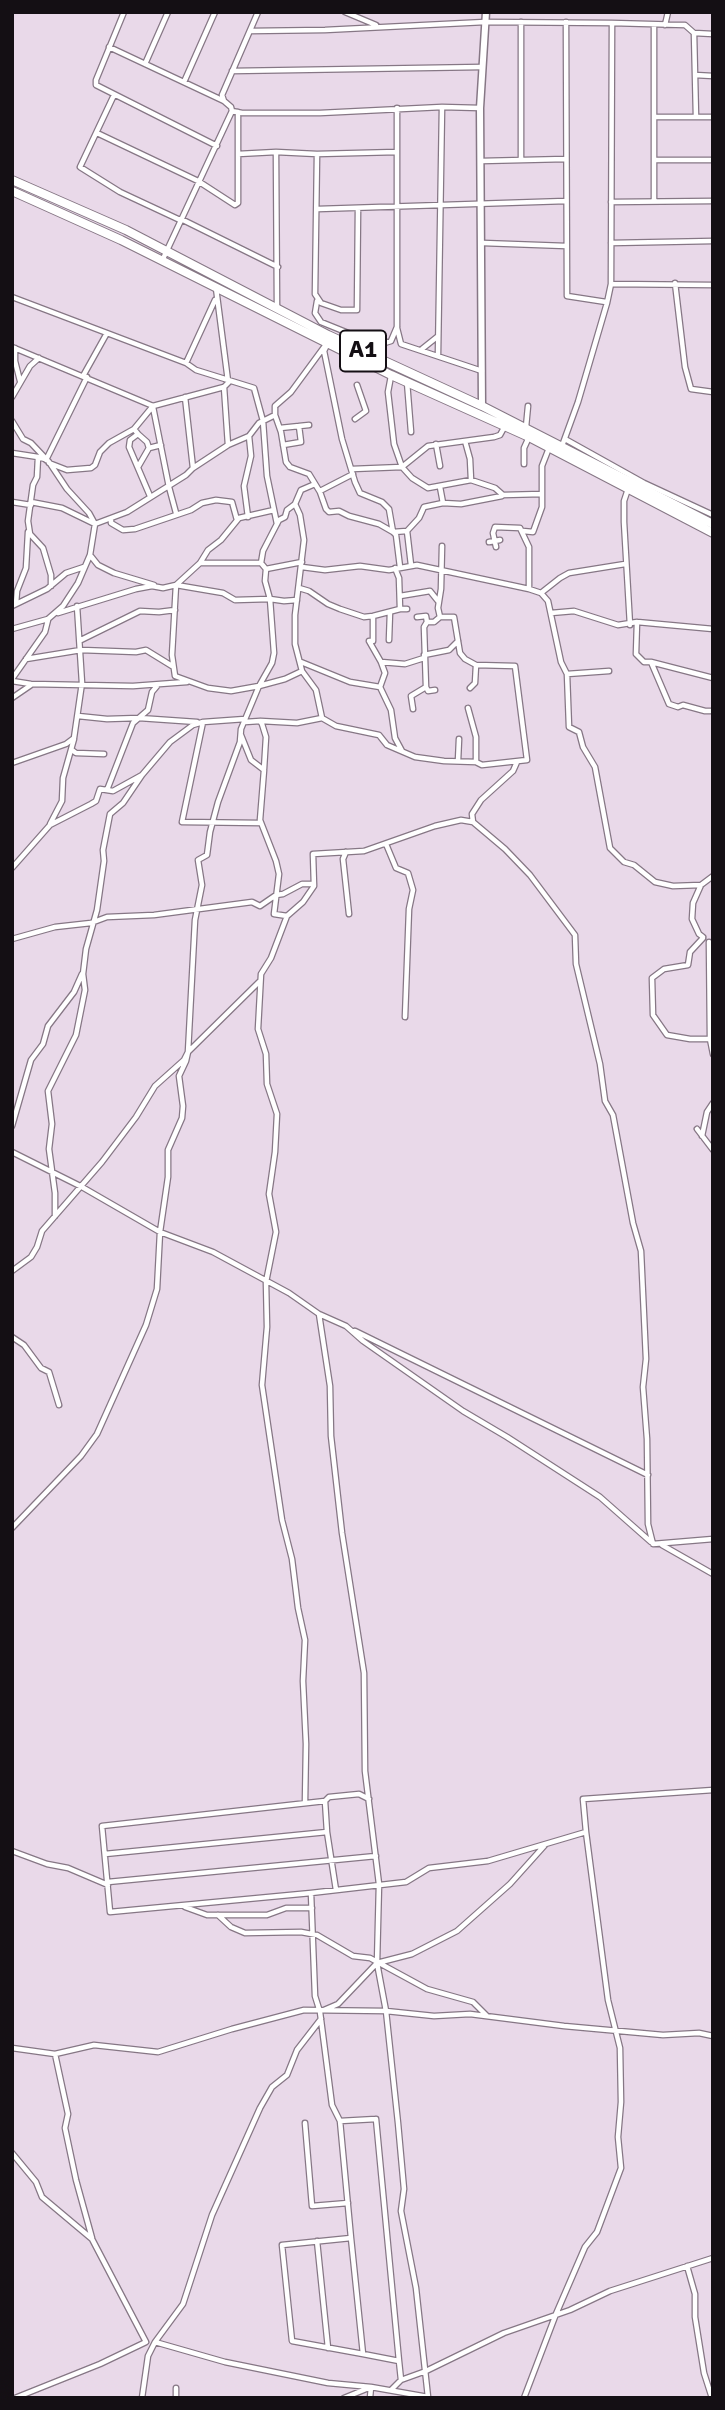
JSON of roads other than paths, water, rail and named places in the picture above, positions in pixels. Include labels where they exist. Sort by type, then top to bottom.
[{"type":"highway","name":"A1","points":[[12,180],[82,209],[277,309],[525,428],[563,443],[713,524]]},
{"type":"highway","name":"A1","points":[[12,191],[78,219],[391,375],[528,437],[713,533]]},
{"type":"street","points":[[124,12],[96,85],[217,146]]},
{"type":"street","points":[[145,64],[168,12]]},
{"type":"street","points":[[184,82],[215,12]]},
{"type":"street","points":[[224,102],[222,95],[258,12]]},
{"type":"street","points":[[345,12],[377,26]]},
{"type":"street","points":[[482,406],[480,108],[486,12]]},
{"type":"street","points":[[666,25],[668,12]]},
{"type":"street","points":[[250,31],[485,22],[566,22],[685,25],[694,33],[713,34]]},
{"type":"street","points":[[521,22],[521,160]]},
{"type":"street","points":[[566,22],[566,296],[607,303]]},
{"type":"street","points":[[612,23],[611,284],[563,443],[713,515]]},
{"type":"street","points":[[654,25],[654,201]]},
{"type":"street","points":[[694,33],[696,117]]},
{"type":"street","points":[[97,133],[198,181],[237,205],[238,155],[235,112],[231,107],[109,47]]},
{"type":"street","points":[[232,71],[482,66]]},
{"type":"street","points":[[695,75],[713,76]]},
{"type":"street","points":[[114,95],[81,169],[120,192],[278,267]]},
{"type":"street","points":[[438,355],[442,107]]},
{"type":"street","points":[[235,112],[320,113],[397,108],[480,108]]},
{"type":"street","points":[[397,108],[397,326],[401,344],[483,372]]},
{"type":"street","points":[[162,261],[198,181],[235,112]]},
{"type":"street","points":[[654,117],[713,117]]},
{"type":"street","points":[[238,155],[276,152],[397,152]]},
{"type":"street","points":[[276,152],[277,309]]},
{"type":"street","points":[[317,153],[315,313],[321,322],[378,345],[391,341],[397,326]]},
{"type":"street","points":[[481,161],[566,159]]},
{"type":"street","points":[[654,160],[713,160]]},
{"type":"street","points":[[318,209],[566,201]]},
{"type":"street","points":[[611,202],[713,201]]},
{"type":"street","points":[[317,300],[341,310],[357,310],[358,208]]},
{"type":"street","points":[[611,243],[713,241]]},
{"type":"street","points":[[483,243],[566,246]]},
{"type":"street","points":[[675,283],[685,367],[691,389],[713,392]]},
{"type":"street","points":[[611,284],[713,285]]},
{"type":"street","points":[[216,288],[229,382]]},
{"type":"street","points":[[12,297],[186,363],[196,370],[254,388],[263,421],[265,457],[277,525]]},
{"type":"street","points":[[186,363],[216,299]]},
{"type":"street","points":[[47,461],[107,333]]},
{"type":"street","points":[[421,350],[437,337]]},
{"type":"street","points":[[327,343],[290,392],[275,406],[275,415],[284,459],[290,467],[309,474],[329,512],[339,511],[379,524],[393,532],[407,531],[419,518],[424,507],[443,503],[461,504],[503,495],[542,494]]},
{"type":"street","points":[[327,343],[324,351],[342,439],[360,493],[382,502],[389,509],[393,532],[396,535],[400,609]]},
{"type":"street","points":[[20,383],[14,347],[153,406]]},
{"type":"street","points":[[12,397],[30,366],[40,358]]},
{"type":"street","points":[[391,375],[388,385],[394,444],[402,467],[412,478],[428,488],[471,480],[495,488],[503,495]]},
{"type":"street","points":[[150,496],[129,447],[130,440],[153,406],[224,387],[229,382]]},
{"type":"street","points":[[407,382],[411,432]]},
{"type":"street","points":[[355,419],[366,411],[358,386]]},
{"type":"street","points":[[224,387],[228,445]]},
{"type":"street","points":[[184,397],[193,468]]},
{"type":"street","points":[[153,406],[176,513]]},
{"type":"street","points":[[525,428],[528,406]]},
{"type":"street","points":[[12,502],[62,509],[95,524],[112,519],[169,487],[228,445],[249,436],[263,421],[275,415]]},
{"type":"street","points":[[12,421],[23,439],[32,443],[95,524],[90,555],[85,567],[71,596],[55,615]]},
{"type":"street","points":[[279,428],[309,425]]},
{"type":"street","points":[[283,445],[301,442],[299,426]]},
{"type":"street","points":[[320,492],[353,471],[402,467],[422,450],[436,444],[500,435],[505,426]]},
{"type":"street","points":[[12,453],[38,457],[68,470],[91,468],[100,452],[113,439],[136,431]]},
{"type":"street","points":[[136,431],[149,447]]},
{"type":"street","points":[[248,517],[244,486],[251,456],[249,436]]},
{"type":"street","points":[[524,464],[524,448],[528,437]]},
{"type":"street","points":[[465,441],[470,459],[471,480]]},
{"type":"street","points":[[436,444],[440,466]]},
{"type":"street","points":[[149,447],[161,445]]},
{"type":"street","points":[[138,467],[149,447]]},
{"type":"street","points":[[522,531],[533,532],[542,508],[542,466],[549,448]]},
{"type":"street","points":[[14,605],[26,568],[28,527],[38,457]]},
{"type":"street","points":[[261,564],[264,547],[279,520],[295,504],[301,490],[315,484]]},
{"type":"street","points":[[440,486],[443,503]]},
{"type":"street","points":[[628,489],[624,502],[630,625]]},
{"type":"street","points":[[112,519],[111,523],[123,530],[135,529],[191,510],[202,503],[219,500],[232,502],[237,520]]},
{"type":"street","points":[[295,504],[300,515],[304,540],[294,635],[302,671],[316,690],[322,718],[336,726],[379,735],[387,745],[425,758],[476,762],[482,765],[527,760],[515,666],[476,665],[464,659],[460,653],[454,617],[440,617],[435,622],[427,622]]},
{"type":"street","points":[[274,510],[237,520],[221,540],[208,550],[200,563],[176,585],[173,667],[175,676],[188,682],[231,691],[241,691],[285,679],[302,671]]},
{"type":"street","points":[[495,543],[495,527],[516,526],[522,531],[529,547],[529,589]]},
{"type":"street","points":[[28,527],[33,539],[43,548],[51,575],[51,586]]},
{"type":"street","points":[[407,531],[411,565]]},
{"type":"street","points":[[440,617],[442,546]]},
{"type":"street","points":[[90,555],[98,565],[114,573],[163,588]]},
{"type":"street","points":[[12,1528],[81,1456],[97,1434],[146,1325],[157,1289],[160,1232],[169,1177],[168,1150],[182,1118],[179,1076],[187,1061],[188,1052],[197,910],[202,885],[198,860],[207,855],[212,822],[245,720],[272,663],[274,653],[270,599],[265,581],[266,569],[261,564],[200,563]]},
{"type":"street","points":[[541,593],[569,573],[625,564]]},
{"type":"street","points":[[266,569],[302,565],[325,569],[360,566],[378,570],[411,565],[541,593],[548,601],[566,674],[569,727],[579,732],[583,747],[595,768],[610,848],[624,862],[634,865],[655,882],[673,886],[701,885]]},
{"type":"street","points":[[14,605],[51,586],[65,573],[85,567]]},
{"type":"street","points":[[12,629],[152,586],[163,588],[176,585],[223,593],[235,600],[298,600]]},
{"type":"street","points":[[299,588],[309,591],[328,604],[364,617],[407,608]]},
{"type":"street","points":[[400,596],[430,591],[439,602]]},
{"type":"street","points":[[12,868],[50,825],[62,801],[63,778],[72,750],[82,684],[77,607]]},
{"type":"street","points":[[81,640],[140,611],[175,610]]},
{"type":"street","points":[[551,613],[574,611],[618,625],[637,622],[713,629]]},
{"type":"street","points":[[389,640],[390,612]]},
{"type":"street","points":[[373,616],[373,640],[369,641],[382,662],[385,673],[380,687],[391,710],[396,738],[403,752]]},
{"type":"street","points":[[417,617],[426,616],[426,687],[428,691],[435,690]]},
{"type":"street","points":[[48,619],[45,632],[12,680],[32,684],[157,686],[188,682]]},
{"type":"street","points":[[637,622],[636,654],[644,662],[713,678]]},
{"type":"street","points":[[382,662],[405,664],[449,650],[458,641]]},
{"type":"street","points":[[26,659],[81,650],[146,650],[173,667]]},
{"type":"street","points":[[300,662],[350,682],[380,687]]},
{"type":"street","points":[[651,662],[669,704],[713,711]]},
{"type":"street","points":[[470,688],[475,683],[476,665]]},
{"type":"street","points":[[566,674],[609,671]]},
{"type":"street","points":[[12,698],[32,684]]},
{"type":"street","points":[[107,790],[133,723],[148,710],[152,692],[157,686]]},
{"type":"street","points":[[413,709],[411,696],[426,687]]},
{"type":"street","points":[[468,708],[477,737],[476,762]]},
{"type":"street","points":[[78,716],[297,723],[322,718]]},
{"type":"street","points":[[260,721],[266,737],[261,823],[279,874],[274,914],[288,916]]},
{"type":"street","points":[[55,1216],[49,1149],[52,1124],[48,1091],[76,1035],[85,990],[83,974],[86,949],[94,922],[110,814],[123,803],[170,741],[201,722]]},
{"type":"street","points":[[201,722],[182,822],[261,823]]},
{"type":"street","points":[[241,734],[251,760],[264,770]]},
{"type":"street","points":[[12,763],[66,744],[74,738]]},
{"type":"street","points":[[458,761],[459,739]]},
{"type":"street","points":[[72,750],[76,753],[104,754]]},
{"type":"street","points":[[473,822],[472,814],[481,800],[513,771],[517,762]]},
{"type":"street","points":[[50,825],[96,801],[100,789],[121,788],[142,775]]},
{"type":"street","points":[[305,1803],[303,1681],[306,1648],[262,1392],[267,1327],[266,1282],[276,1232],[269,1194],[277,1114],[267,1084],[266,1054],[258,1029],[261,974],[271,958],[288,916],[303,902],[314,884],[313,854],[364,851],[435,826],[461,820],[473,822],[530,875],[575,935],[576,964],[600,1064],[605,1101],[614,1115],[633,1223],[641,1251],[646,1359],[643,1387],[648,1524],[653,1544]]},
{"type":"street","points":[[386,844],[396,868],[408,873],[413,890],[409,909],[405,1017]]},
{"type":"street","points":[[346,852],[344,859],[349,914]]},
{"type":"street","points":[[713,876],[701,885],[692,903],[692,919],[699,933],[713,948]]},
{"type":"street","points":[[12,939],[55,927],[94,922],[107,916],[154,915],[252,902],[260,906],[276,895],[302,884],[314,884]]},
{"type":"street","points":[[703,937],[690,952],[688,965],[664,969],[652,978],[653,1015],[667,1035],[691,1039],[711,1037]]},
{"type":"street","points":[[709,942],[713,1054]]},
{"type":"street","points":[[12,1126],[32,1060],[43,1044],[48,1026],[74,992],[83,974]]},
{"type":"street","points":[[12,1271],[31,1257],[42,1231],[82,1187],[136,1117],[155,1086],[184,1060],[188,1052],[260,981]]},
{"type":"street","points":[[702,1136],[707,1112],[713,1102]]},
{"type":"street","points":[[697,1129],[713,1150]]},
{"type":"street","points":[[12,1152],[82,1187],[160,1232],[213,1252],[289,1293],[318,1314],[648,1475]]},
{"type":"street","points":[[155,2342],[258,2369],[328,2383],[429,2397],[416,2288],[401,2211],[404,2189],[386,2011],[377,1963],[379,1884],[365,1771],[364,1673],[342,1533],[331,1436],[330,1386],[318,1314]]},
{"type":"street","points":[[348,1328],[463,1411],[600,1497],[653,1544],[665,1546],[713,1574]]},
{"type":"street","points":[[12,1337],[24,1345],[41,1368],[49,1372],[60,1405]]},
{"type":"street","points":[[653,1544],[713,1539]]},
{"type":"street","points":[[524,2398],[555,2314],[585,2247],[597,2232],[621,2168],[618,2137],[621,2102],[620,2048],[608,2000],[583,1799],[713,1790]]},
{"type":"street","points":[[369,1799],[359,1794],[329,1797],[325,1801],[102,1826],[110,1912],[311,1894],[406,1882],[429,1868],[488,1861],[586,1832]]},
{"type":"street","points":[[325,1801],[336,1890]]},
{"type":"street","points":[[105,1854],[327,1832]]},
{"type":"street","points":[[320,2012],[338,2004],[377,1963],[412,1954],[457,1931],[510,1884],[545,1845]]},
{"type":"street","points":[[12,1852],[108,1883],[376,1856]]},
{"type":"street","points":[[311,1894],[315,1996],[320,2012],[332,2105],[340,2121],[362,2354]]},
{"type":"street","points":[[181,1905],[218,1915],[267,1914],[286,1908],[312,1908]]},
{"type":"street","points":[[218,1915],[231,1927],[245,1933],[313,1934],[332,1942],[352,1956],[370,1958],[428,1989],[473,2002],[488,2016]]},
{"type":"street","points":[[12,2048],[55,2054],[93,2045],[158,2052],[304,2010],[386,2011],[434,2016],[470,2014],[663,2035],[699,2033],[713,2036]]},
{"type":"street","points":[[142,2398],[148,2358],[155,2342],[183,2304],[212,2214],[260,2108],[272,2087],[287,2075],[297,2050],[321,2019]]},
{"type":"street","points":[[15,2398],[146,2342],[92,2239],[65,2128],[68,2114],[55,2054]]},
{"type":"street","points":[[340,2121],[376,2119],[401,2380]]},
{"type":"street","points":[[305,2123],[312,2206],[348,2203]]},
{"type":"street","points":[[12,2153],[36,2182],[42,2197],[92,2239]]},
{"type":"street","points":[[351,2238],[282,2245],[292,2341],[399,2361]]},
{"type":"street","points":[[317,2241],[328,2348]]},
{"type":"street","points":[[391,2390],[401,2380],[426,2371],[504,2333],[570,2310],[610,2291],[713,2258]]},
{"type":"street","points":[[687,2266],[695,2294],[696,2326],[706,2381],[712,2398]]},
{"type":"street","points":[[344,2398],[371,2387]]},
{"type":"street","points":[[370,2398],[371,2387]]},
{"type":"street","points":[[176,2388],[176,2398]]}]
